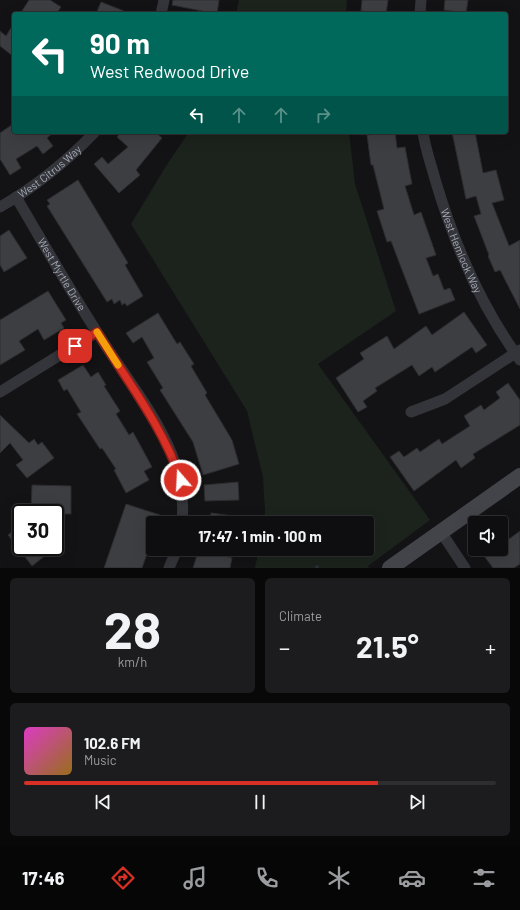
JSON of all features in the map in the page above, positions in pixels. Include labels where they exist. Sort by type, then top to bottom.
[{"type":"street","points":[[161,12],[164,0]]},
{"type":"street","points":[[420,12],[421,0]]},
{"type":"street","name":"West Citrus Way","points":[[0,207],[57,167],[93,134]]},
{"type":"street","name":"West Hemlock Way","points":[[424,134],[437,184],[456,243],[488,311],[518,354]]},
{"type":"street","name":"West Myrtle Drive","points":[[16,197],[97,332],[157,425],[172,454],[181,480],[182,516]]},
{"type":"street","points":[[0,392],[97,332]]},
{"type":"street","points":[[411,412],[445,399],[518,354]]},
{"type":"street","points":[[390,568],[520,476]]},
{"type":"street","points":[[441,532],[465,568]]},
{"type":"street","points":[[169,568],[174,556]]},
{"type":"shaded area","points":[[239,0],[347,0],[346,12],[236,12]]},
{"type":"shaded area","points":[[188,134],[349,134],[355,184],[396,311],[318,364],[430,520],[368,566],[369,568],[255,568],[258,556],[374,556],[374,516],[264,516],[263,477],[247,411],[131,224],[166,166]]},
{"type":"building","points":[[29,0],[50,0],[61,7],[57,12],[21,12]]},
{"type":"building","points":[[173,0],[219,0],[217,12],[207,12],[172,5]]},
{"type":"building","points":[[362,0],[388,0],[386,12],[361,11]]},
{"type":"building","points":[[445,0],[468,0],[466,12],[444,10]]},
{"type":"building","points":[[101,2],[126,12],[97,12]]},
{"type":"building","points":[[12,26],[12,55],[0,46],[0,31],[6,36]]},
{"type":"building","points":[[12,125],[12,134],[52,134],[47,138],[53,146],[43,154],[37,146],[16,159],[21,168],[10,175],[0,159],[0,133]]},
{"type":"building","points":[[119,134],[157,134],[162,138],[136,170],[140,175],[119,193],[94,164],[102,157],[108,164],[128,147],[117,137]]},
{"type":"building","points":[[395,134],[397,148],[405,147],[412,184],[405,186],[414,215],[421,212],[436,255],[426,258],[433,276],[438,274],[444,290],[450,288],[455,300],[419,314],[391,241],[387,242],[377,211],[384,209],[373,165],[371,165],[367,135]]},
{"type":"building","points":[[452,134],[475,134],[483,173],[496,170],[504,200],[492,203],[509,246],[520,240],[520,309],[500,270],[495,272],[488,256],[489,255],[474,216],[481,214],[476,196],[466,199]]},
{"type":"building","points":[[78,180],[128,263],[125,265],[143,296],[127,306],[125,303],[122,305],[120,300],[114,304],[112,299],[107,302],[47,206],[50,204],[47,200]]},
{"type":"building","points":[[9,230],[27,258],[4,272],[0,265],[0,236]]},
{"type":"building","points":[[48,291],[66,320],[61,323],[64,328],[44,340],[38,329],[19,341],[25,350],[0,365],[0,320]]},
{"type":"building","points":[[464,312],[487,345],[476,353],[472,347],[435,372],[432,367],[419,376],[412,365],[375,388],[377,391],[363,401],[367,407],[358,412],[336,378],[364,359],[360,353],[387,336],[394,349],[426,326],[432,335]]},
{"type":"building","points":[[158,313],[177,344],[180,342],[194,364],[191,366],[207,393],[205,395],[232,440],[239,464],[203,475],[193,442],[160,390],[163,388],[147,362],[154,358],[142,337],[133,343],[126,333]]},
{"type":"building","points":[[83,365],[91,377],[98,372],[106,385],[104,386],[120,411],[116,414],[129,435],[133,432],[152,467],[144,471],[149,480],[126,493],[114,470],[116,469],[102,448],[100,449],[77,414],[81,412],[67,389],[64,391],[58,380]]},
{"type":"building","points":[[508,383],[520,400],[520,425],[473,454],[475,458],[461,468],[456,460],[414,491],[390,457],[399,451],[404,457],[417,448],[420,452],[439,439],[442,444],[470,426],[464,416],[481,405],[484,410],[500,398],[496,392]]},
{"type":"building","points":[[0,415],[29,443],[34,439],[38,445],[42,442],[54,458],[27,478],[16,465],[23,460],[10,443],[0,453]]},
{"type":"building","points":[[238,482],[239,500],[205,501],[204,485]]},
{"type":"building","points":[[32,485],[71,486],[71,514],[64,514],[64,504],[31,504]]},
{"type":"building","points":[[126,504],[160,515],[146,516],[146,556],[142,568],[104,568]]},
{"type":"building","points":[[211,513],[233,516],[211,516]]},
{"type":"building","points":[[520,531],[520,564],[514,568],[493,568],[484,556],[508,556],[508,538],[509,539]]},
{"type":"building","points":[[12,532],[12,540],[8,535]]},
{"type":"building","points":[[24,556],[45,556],[32,566]]},
{"type":"building","points":[[197,556],[225,556],[232,558],[230,568],[193,568]]},
{"type":"slow traffic","points":[[97,332],[118,365]]},
{"type":"route","points":[[75,346],[97,332],[157,425],[172,454],[181,480]]}]
